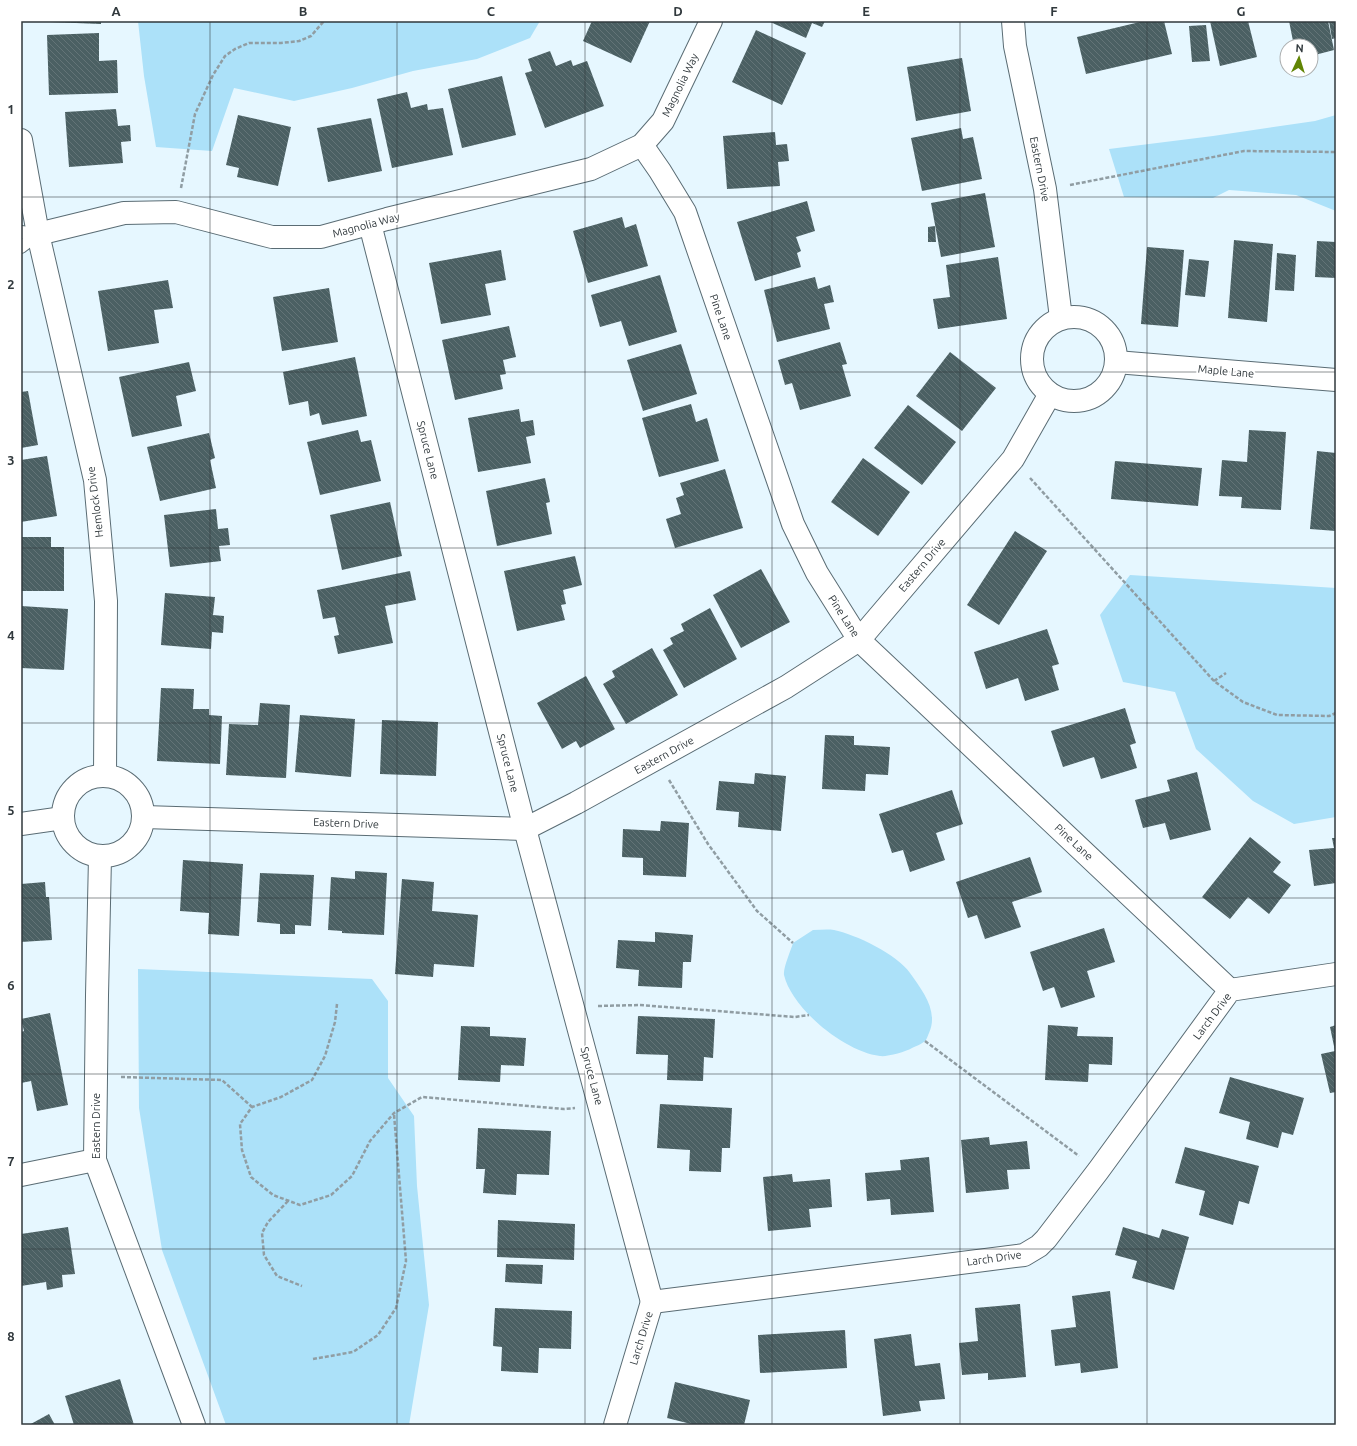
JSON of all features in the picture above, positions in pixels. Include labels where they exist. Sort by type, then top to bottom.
[{"type":"street","name":"Magnolia Way","points":[[30,233],[124,213],[176,212],[272,237],[321,237],[591,169],[642,145],[663,121],[711,21]]},
{"type":"street","name":"Eastern Drive","points":[[1013,21],[1015,46],[1045,189],[1061,318]]},
{"type":"street","points":[[21,140],[30,233]]},
{"type":"street","name":"Pine Lane","points":[[642,145],[685,212],[792,524],[817,573],[859,640],[1230,990]]},
{"type":"street","name":"Spruce Lane","points":[[370,224],[525,829],[652,1302]]},
{"type":"street","name":"Hemlock Drive","points":[[30,233],[95,480],[106,601],[105,775]]},
{"type":"street","points":[[1078,316],[1094,321],[1107,332],[1115,346],[1116,362],[1112,378],[1102,391],[1087,399],[1070,401],[1050,394],[1041,386],[1033,371],[1031,354],[1036,338],[1047,326],[1061,318],[1078,316]]},
{"type":"street","name":"Maple Lane","points":[[1116,362],[1336,380]]},
{"type":"street","name":"Eastern Drive","points":[[144,817],[525,829],[576,803],[786,687],[859,640],[1013,459],[1050,394]]},
{"type":"street","points":[[105,775],[117,778],[128,784],[137,793],[142,804],[144,817],[142,830],[136,841],[126,850],[114,856],[100,857],[88,854],[78,848],[70,840],[62,818],[64,805],[70,792],[80,783],[92,777],[105,775]]},
{"type":"street","points":[[21,824],[62,818]]},
{"type":"street","name":"Eastern Drive","points":[[100,857],[95,1160],[194,1425]]},
{"type":"street","name":"Larch Drive","points":[[615,1425],[652,1302],[1024,1255],[1039,1246],[1046,1239],[1098,1171],[1230,990],[1336,974]]},
{"type":"street","points":[[21,1175],[95,1160]]},
{"type":"lane","points":[[21,247],[30,233]]},
{"type":"path","points":[[176,212],[195,114],[213,75],[225,56],[235,49],[249,43],[281,43],[299,41],[311,36],[324,21]]},
{"type":"path","points":[[1045,189],[1244,151],[1336,152]]},
{"type":"path","points":[[1013,459],[1214,681],[1243,702],[1277,715],[1329,716],[1336,713]]},
{"type":"path","points":[[1214,681],[1226,674]]},
{"type":"path","points":[[655,760],[708,844],[757,911],[793,943]]},
{"type":"path","points":[[337,1004],[335,1022],[324,1056],[312,1080],[281,1096],[252,1107],[240,1124],[242,1150],[251,1177],[273,1195],[288,1201],[300,1205],[331,1195],[352,1176],[370,1141],[394,1113],[422,1097],[564,1109],[599,1105]]},
{"type":"path","points":[[573,1006],[640,1005],[795,1017],[809,1015]]},
{"type":"path","points":[[925,1041],[1098,1171]]},
{"type":"path","points":[[96,1077],[222,1080],[252,1107]]},
{"type":"path","points":[[313,1359],[353,1352],[378,1335],[396,1308],[406,1261],[394,1113]]},
{"type":"path","points":[[288,1201],[268,1222],[262,1233],[264,1256],[277,1276],[302,1286]]},
{"type":"shaded area","points":[[138,21],[540,21],[530,38],[477,59],[413,71],[352,88],[294,101],[234,88],[212,151],[156,147],[144,76]]},
{"type":"shaded area","points":[[1336,115],[1336,211],[1296,195],[1229,190],[1213,198],[1124,197],[1109,149],[1315,121]]},
{"type":"shaded area","points":[[1130,575],[1336,588],[1336,817],[1294,824],[1253,801],[1196,749],[1175,692],[1123,682],[1100,615]]},
{"type":"shaded area","points":[[813,930],[834,930],[843,932],[875,946],[896,959],[904,966],[919,986],[931,1009],[932,1025],[925,1041],[909,1050],[887,1056],[866,1053],[836,1038],[809,1015],[797,1001],[789,988],[784,972],[793,943]]},
{"type":"shaded area","points":[[138,969],[372,979],[388,1001],[388,1078],[414,1116],[417,1186],[429,1305],[409,1425],[226,1425],[162,1250],[139,1108]]},
{"type":"building","points":[[101,21],[101,24],[50,22]]},
{"type":"building","points":[[592,21],[650,21],[631,63],[583,41]]},
{"type":"building","points":[[768,21],[825,21],[822,27],[812,23],[806,38]]},
{"type":"building","points":[[1144,21],[1164,21],[1172,54],[1086,74],[1077,37]]},
{"type":"building","points":[[1210,21],[1248,21],[1257,57],[1220,66]]},
{"type":"building","points":[[1289,21],[1328,21],[1334,50],[1319,54],[1319,38],[1292,38]]},
{"type":"building","points":[[1329,21],[1336,21],[1336,38],[1332,39]]},
{"type":"building","points":[[1206,25],[1210,61],[1192,62],[1189,26]]},
{"type":"building","points":[[756,30],[806,53],[782,105],[732,82]]},
{"type":"building","points":[[99,33],[99,61],[117,60],[118,93],[49,95],[47,35]]},
{"type":"building","points":[[550,51],[556,66],[571,60],[573,66],[587,61],[604,106],[545,128],[525,73],[532,71],[528,59]]},
{"type":"building","points":[[962,58],[971,111],[916,121],[907,67]]},
{"type":"building","points":[[502,76],[516,135],[462,148],[448,89]]},
{"type":"building","points":[[407,92],[411,108],[427,104],[428,110],[443,108],[453,155],[392,168],[377,99]]},
{"type":"building","points":[[116,109],[118,126],[130,125],[131,141],[121,142],[123,163],[69,167],[65,112]]},
{"type":"building","points":[[238,115],[291,127],[278,186],[237,177],[239,168],[226,165]]},
{"type":"building","points":[[371,118],[382,171],[328,182],[317,128]]},
{"type":"building","points":[[961,128],[963,139],[973,137],[982,179],[922,191],[911,138]]},
{"type":"building","points":[[775,132],[776,145],[787,144],[789,161],[778,162],[780,186],[727,189],[723,136]]},
{"type":"building","points":[[985,193],[995,247],[941,257],[931,203]]},
{"type":"building","points":[[807,201],[815,231],[796,237],[801,251],[797,253],[801,267],[755,281],[737,222]]},
{"type":"building","points":[[622,217],[625,228],[636,224],[648,266],[588,283],[573,231]]},
{"type":"building","points":[[935,226],[936,242],[928,242],[928,227]]},
{"type":"building","points":[[1234,240],[1273,244],[1267,322],[1228,318]]},
{"type":"building","points":[[1317,241],[1336,242],[1336,278],[1315,277]]},
{"type":"building","points":[[1147,247],[1184,250],[1178,327],[1141,324]]},
{"type":"building","points":[[501,250],[506,280],[485,284],[491,315],[441,324],[429,263]]},
{"type":"building","points":[[1277,253],[1296,255],[1294,291],[1275,290]]},
{"type":"building","points":[[998,257],[1007,319],[938,329],[933,299],[950,297],[946,265]]},
{"type":"building","points":[[1189,259],[1209,261],[1205,297],[1185,295]]},
{"type":"building","points":[[660,275],[677,332],[629,346],[621,321],[600,327],[591,295]]},
{"type":"building","points":[[815,277],[818,289],[830,285],[834,302],[824,304],[830,329],[777,342],[764,290]]},
{"type":"building","points":[[168,280],[173,308],[154,310],[159,343],[108,351],[98,291]]},
{"type":"building","points":[[329,288],[338,342],[282,351],[273,297]]},
{"type":"building","points":[[509,326],[516,357],[503,360],[506,374],[500,375],[503,389],[455,400],[442,340]]},
{"type":"building","points":[[840,342],[847,364],[842,365],[851,396],[800,410],[792,383],[785,385],[778,360]]},
{"type":"building","points":[[681,344],[697,394],[643,411],[627,360]]},
{"type":"building","points":[[950,352],[996,388],[962,431],[916,396]]},
{"type":"building","points":[[355,357],[367,416],[322,425],[319,413],[310,416],[308,401],[289,405],[283,372]]},
{"type":"building","points":[[189,362],[196,391],[176,396],[182,426],[132,437],[119,377]]},
{"type":"building","points":[[28,391],[38,445],[21,448],[21,392]]},
{"type":"building","points":[[691,404],[696,422],[707,418],[719,461],[659,477],[642,418]]},
{"type":"building","points":[[908,405],[956,442],[922,485],[874,448]]},
{"type":"building","points":[[519,409],[521,422],[533,420],[535,435],[526,437],[531,463],[478,472],[468,418]]},
{"type":"building","points":[[358,430],[361,442],[371,440],[381,481],[320,495],[307,442]]},
{"type":"building","points":[[1249,430],[1286,432],[1281,510],[1241,508],[1242,497],[1219,496],[1222,460],[1247,462]]},
{"type":"building","points":[[209,433],[215,458],[210,460],[216,488],[160,501],[147,447]]},
{"type":"building","points":[[1317,451],[1336,453],[1336,531],[1310,529]]},
{"type":"building","points":[[47,456],[57,516],[21,522],[21,460]]},
{"type":"building","points":[[863,458],[910,492],[878,536],[831,502]]},
{"type":"building","points":[[1115,461],[1202,468],[1198,506],[1111,499]]},
{"type":"building","points":[[725,469],[743,528],[675,548],[666,519],[681,514],[676,498],[684,495],[680,483]]},
{"type":"building","points":[[545,478],[550,502],[546,503],[552,534],[497,546],[486,491]]},
{"type":"building","points":[[390,502],[402,556],[342,570],[330,515]]},
{"type":"building","points":[[216,509],[218,529],[228,528],[230,545],[219,546],[221,561],[170,567],[164,515]]},
{"type":"building","points":[[1015,531],[1047,551],[999,625],[967,605]]},
{"type":"building","points":[[21,537],[51,537],[51,547],[64,547],[64,591],[21,591]]},
{"type":"building","points":[[575,556],[582,585],[563,590],[566,604],[561,605],[565,620],[517,631],[504,571]]},
{"type":"building","points":[[761,569],[790,622],[741,648],[713,595]]},
{"type":"building","points":[[410,571],[416,600],[385,606],[393,643],[338,654],[334,636],[339,635],[335,617],[323,619],[317,590]]},
{"type":"building","points":[[165,593],[215,597],[213,615],[224,616],[223,633],[212,632],[211,649],[161,645]]},
{"type":"building","points":[[21,606],[68,609],[64,670],[21,668]]},
{"type":"building","points":[[710,608],[737,659],[684,688],[663,650],[673,644],[670,638],[684,631],[681,624]]},
{"type":"building","points":[[1047,629],[1059,664],[1052,666],[1059,690],[1025,701],[1018,678],[986,689],[974,652]]},
{"type":"building","points":[[652,648],[678,695],[626,724],[603,684],[615,677],[612,671]]},
{"type":"building","points":[[586,676],[615,729],[580,748],[576,741],[562,749],[537,703]]},
{"type":"building","points":[[161,688],[194,689],[193,709],[209,709],[209,715],[222,716],[220,764],[157,761]]},
{"type":"building","points":[[260,703],[290,705],[286,778],[226,775],[229,724],[258,725]]},
{"type":"building","points":[[1125,708],[1136,743],[1130,745],[1137,768],[1101,779],[1094,757],[1063,767],[1051,731]]},
{"type":"building","points":[[300,715],[355,719],[351,777],[295,772]]},
{"type":"building","points":[[382,720],[438,722],[436,776],[380,774]]},
{"type":"building","points":[[825,735],[854,736],[854,745],[890,747],[888,775],[866,774],[865,791],[822,789]]},
{"type":"building","points":[[1197,772],[1211,830],[1170,840],[1165,823],[1143,828],[1135,800],[1170,791],[1167,780]]},
{"type":"building","points":[[755,773],[786,776],[781,831],[738,827],[739,812],[716,810],[719,781],[754,784]]},
{"type":"building","points":[[952,790],[963,824],[936,833],[945,860],[910,872],[903,850],[892,853],[879,814]]},
{"type":"building","points":[[661,821],[689,823],[686,877],[643,875],[643,858],[622,857],[623,829],[660,831]]},
{"type":"building","points":[[1250,837],[1281,862],[1273,872],[1291,885],[1269,914],[1248,897],[1230,919],[1202,897]]},
{"type":"building","points":[[1332,838],[1336,838],[1336,883],[1314,886],[1309,850],[1334,848]]},
{"type":"building","points":[[1030,857],[1042,892],[1012,902],[1021,927],[985,939],[977,915],[968,918],[956,882]]},
{"type":"building","points":[[183,860],[243,864],[239,936],[208,934],[209,913],[180,911]]},
{"type":"building","points":[[355,871],[387,873],[384,935],[342,933],[342,931],[328,930],[331,877],[355,879]]},
{"type":"building","points":[[260,873],[314,875],[311,926],[295,925],[295,934],[280,934],[280,924],[257,922]]},
{"type":"building","points":[[402,879],[434,882],[432,911],[478,915],[474,967],[434,964],[433,977],[395,974]]},
{"type":"building","points":[[45,882],[46,897],[49,897],[52,940],[21,942],[21,884]]},
{"type":"building","points":[[1104,928],[1115,962],[1087,971],[1095,997],[1061,1008],[1054,987],[1043,991],[1030,952]]},
{"type":"building","points":[[655,932],[693,935],[691,962],[683,962],[682,988],[638,986],[639,970],[616,968],[618,940],[655,942]]},
{"type":"building","points":[[50,1013],[68,1105],[37,1111],[31,1081],[21,1083],[21,1032],[24,1031],[21,1019]]},
{"type":"building","points":[[638,1016],[715,1019],[713,1058],[704,1057],[703,1081],[667,1080],[668,1055],[636,1054]]},
{"type":"building","points":[[1048,1025],[1078,1027],[1077,1036],[1113,1037],[1112,1065],[1089,1064],[1088,1082],[1045,1080]]},
{"type":"building","points":[[1336,1025],[1336,1092],[1330,1093],[1321,1054],[1335,1051],[1330,1027]]},
{"type":"building","points":[[461,1026],[490,1027],[490,1036],[526,1038],[524,1066],[501,1065],[500,1082],[458,1080]]},
{"type":"building","points":[[1230,1077],[1304,1098],[1293,1135],[1282,1132],[1278,1148],[1246,1139],[1250,1122],[1219,1113]]},
{"type":"building","points":[[660,1104],[732,1108],[730,1148],[722,1148],[721,1172],[689,1171],[690,1150],[657,1148]]},
{"type":"building","points":[[478,1128],[551,1131],[549,1175],[517,1174],[516,1195],[483,1193],[485,1169],[476,1169]]},
{"type":"building","points":[[989,1137],[990,1145],[1027,1141],[1030,1169],[1007,1170],[1009,1189],[966,1193],[961,1140]]},
{"type":"building","points":[[1185,1147],[1259,1166],[1249,1204],[1239,1201],[1233,1225],[1199,1215],[1205,1191],[1175,1183]]},
{"type":"building","points":[[929,1157],[934,1212],[891,1215],[890,1199],[867,1201],[865,1173],[901,1170],[900,1160]]},
{"type":"building","points":[[792,1174],[793,1182],[830,1179],[832,1207],[809,1209],[811,1227],[768,1231],[763,1177]]},
{"type":"building","points":[[498,1220],[575,1224],[574,1260],[497,1257]]},
{"type":"building","points":[[68,1227],[75,1274],[62,1275],[63,1287],[47,1290],[46,1282],[21,1286],[21,1234]]},
{"type":"building","points":[[1123,1227],[1159,1238],[1162,1229],[1189,1237],[1174,1290],[1132,1278],[1137,1261],[1115,1255]]},
{"type":"building","points":[[506,1264],[543,1265],[542,1284],[505,1282]]},
{"type":"building","points":[[1110,1291],[1118,1368],[1081,1373],[1080,1363],[1055,1366],[1051,1330],[1076,1327],[1072,1296]]},
{"type":"building","points":[[1020,1304],[1026,1377],[988,1380],[988,1373],[962,1375],[959,1343],[978,1341],[975,1308]]},
{"type":"building","points":[[495,1308],[572,1311],[571,1349],[539,1348],[538,1373],[501,1371],[502,1347],[493,1346]]},
{"type":"building","points":[[845,1330],[847,1368],[760,1373],[758,1335]]},
{"type":"building","points":[[911,1334],[915,1366],[940,1363],[945,1399],[919,1401],[921,1411],[883,1416],[874,1339]]},
{"type":"building","points":[[120,1379],[134,1425],[74,1425],[65,1396]]},
{"type":"building","points":[[675,1382],[750,1400],[744,1425],[695,1425],[667,1418]]},
{"type":"building","points":[[49,1414],[55,1425],[29,1425]]}]
